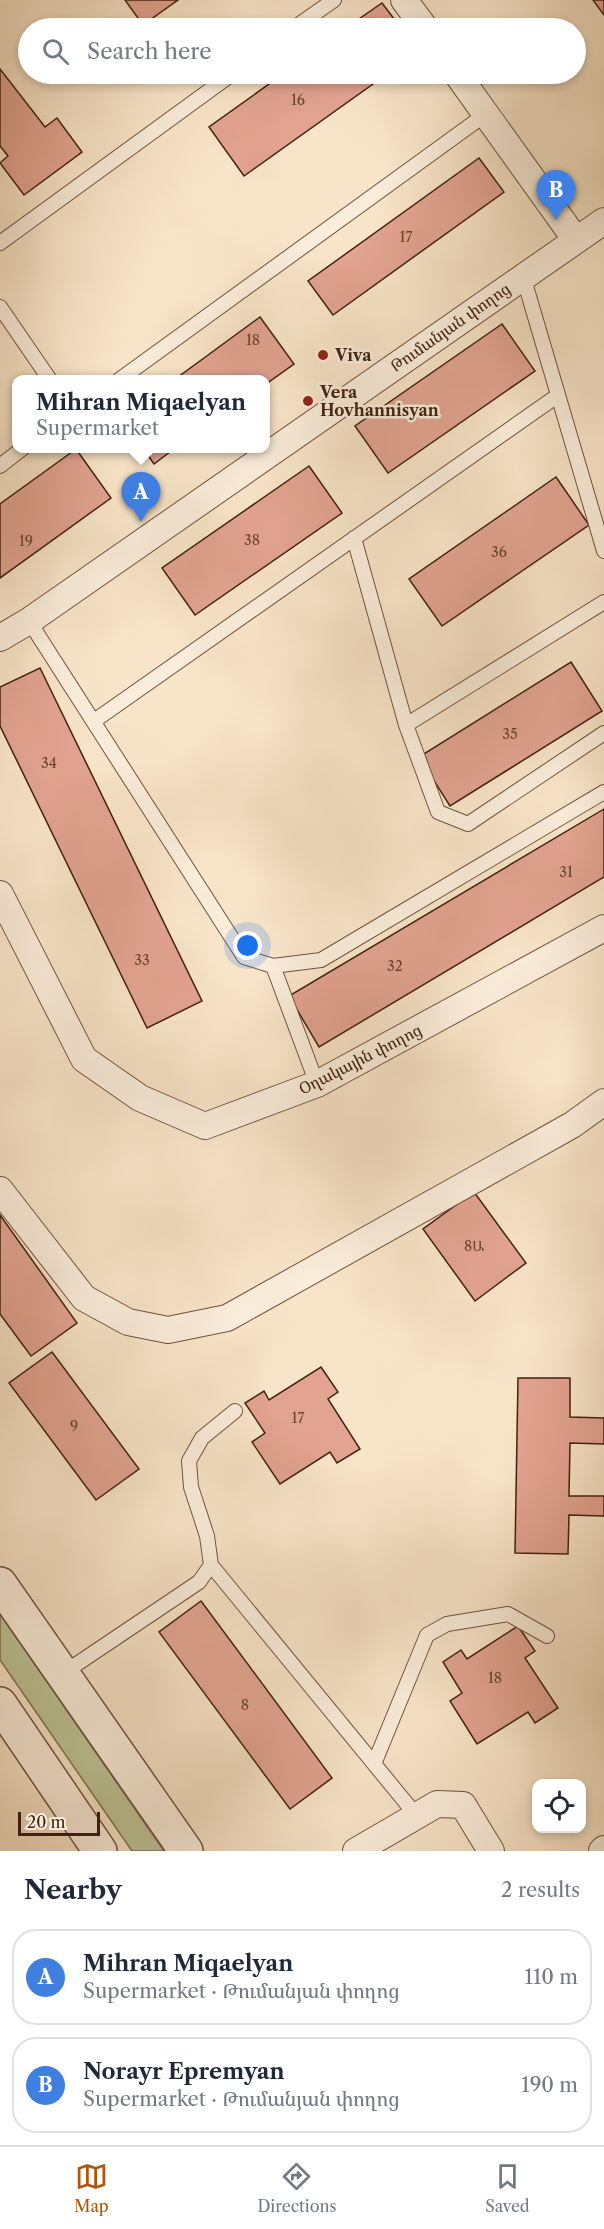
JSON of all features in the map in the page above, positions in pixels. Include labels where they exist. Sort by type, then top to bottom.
[{"type":"street","points":[[404,0],[418,18]]},
{"type":"street","points":[[464,84],[576,240]]},
{"type":"street","name":"Թումանյան փողոց","points":[[270,453],[604,220]]},
{"type":"street","name":"Թումանյան փողոց","points":[[0,638],[29,621],[270,453]]},
{"type":"street","name":"Օղակային փողոց","points":[[0,894],[84,1059],[140,1098],[205,1126],[317,1084],[604,928]]},
{"type":"street","points":[[0,1190],[84,1298],[128,1322],[168,1330],[227,1318],[572,1125],[604,1102]]},
{"type":"street","points":[[0,1584],[186,1851]]},
{"type":"street","points":[[0,1704],[100,1851]]},
{"type":"street","points":[[356,1851],[437,1804],[463,1805],[491,1851]]},
{"type":"lane","points":[[308,18],[333,0]]},
{"type":"lane","points":[[0,243],[218,84]]},
{"type":"lane","points":[[126,375],[486,114]]},
{"type":"lane","points":[[523,276],[604,551]]},
{"type":"lane","points":[[0,307],[47,375]]},
{"type":"lane","points":[[94,722],[557,396]]},
{"type":"lane","points":[[0,465],[17,453]]},
{"type":"lane","points":[[354,538],[406,725],[438,812],[468,824],[604,733]]},
{"type":"lane","points":[[406,725],[604,602]]},
{"type":"lane","points":[[29,621],[244,957],[273,966],[321,960],[604,792]]},
{"type":"lane","points":[[273,966],[317,1084]]},
{"type":"lane","points":[[235,1411],[202,1438],[189,1461],[191,1487],[207,1536],[211,1565],[416,1815]]},
{"type":"lane","points":[[62,1674],[199,1582],[211,1565]]},
{"type":"lane","points":[[374,1764],[427,1635],[447,1624],[508,1614],[547,1636]]},
{"type":"green space","points":[[0,1614],[164,1851],[132,1851],[0,1660]]},
{"type":"building","points":[[125,0],[178,0],[153,18],[138,18]]},
{"type":"building","points":[[593,0],[604,0],[604,15]]},
{"type":"building","points":[[382,3],[393,18],[360,18]]},
{"type":"building","points":[[0,69],[45,127],[57,118],[82,152],[24,195],[0,163],[8,156],[0,146]]},
{"type":"building","points":[[269,84],[373,84],[244,176],[209,127]]},
{"type":"building","points":[[479,158],[504,192],[333,315],[308,281]]},
{"type":"building","points":[[260,317],[294,364],[270,381],[270,375],[181,375]]},
{"type":"building","points":[[502,324],[535,371],[388,473],[355,426]]},
{"type":"building","points":[[70,453],[79,453],[111,498],[0,578],[0,504]]},
{"type":"building","points":[[146,453],[168,453],[154,464]]},
{"type":"building","points":[[309,466],[342,513],[195,615],[162,568]]},
{"type":"building","points":[[556,477],[589,525],[442,626],[409,579]]},
{"type":"building","points":[[571,662],[602,711],[450,806],[419,757]]},
{"type":"building","points":[[40,668],[202,1001],[147,1028],[0,726],[0,687]]},
{"type":"building","points":[[604,809],[604,877],[319,1047],[289,996]]},
{"type":"building","points":[[474,1192],[526,1263],[475,1301],[423,1229]]},
{"type":"building","points":[[0,1215],[77,1323],[31,1356],[0,1314]]},
{"type":"building","points":[[52,1352],[139,1469],[96,1500],[9,1383]]},
{"type":"building","points":[[321,1367],[338,1392],[328,1399],[360,1449],[337,1463],[330,1452],[280,1484],[252,1442],[265,1433],[245,1403],[264,1391],[269,1400]]},
{"type":"building","points":[[518,1378],[570,1378],[570,1417],[604,1418],[604,1444],[570,1443],[569,1496],[604,1496],[604,1516],[569,1515],[568,1554],[515,1553]]},
{"type":"building","points":[[201,1601],[332,1778],[290,1809],[159,1632]]},
{"type":"building","points":[[518,1626],[535,1651],[525,1658],[558,1708],[535,1723],[528,1712],[477,1744],[450,1701],[462,1693],[443,1662],[461,1650],[467,1659]]},
{"type":"place","name":"Norayr Epremyan","points":[[556,220]]},
{"type":"place","name":"Viva","points":[[323,355]]},
{"type":"place","name":"Vera Hovhannisyan","points":[[308,401]]},
{"type":"place","name":"Mihran Miqaelyan","points":[[141,522]]}]
